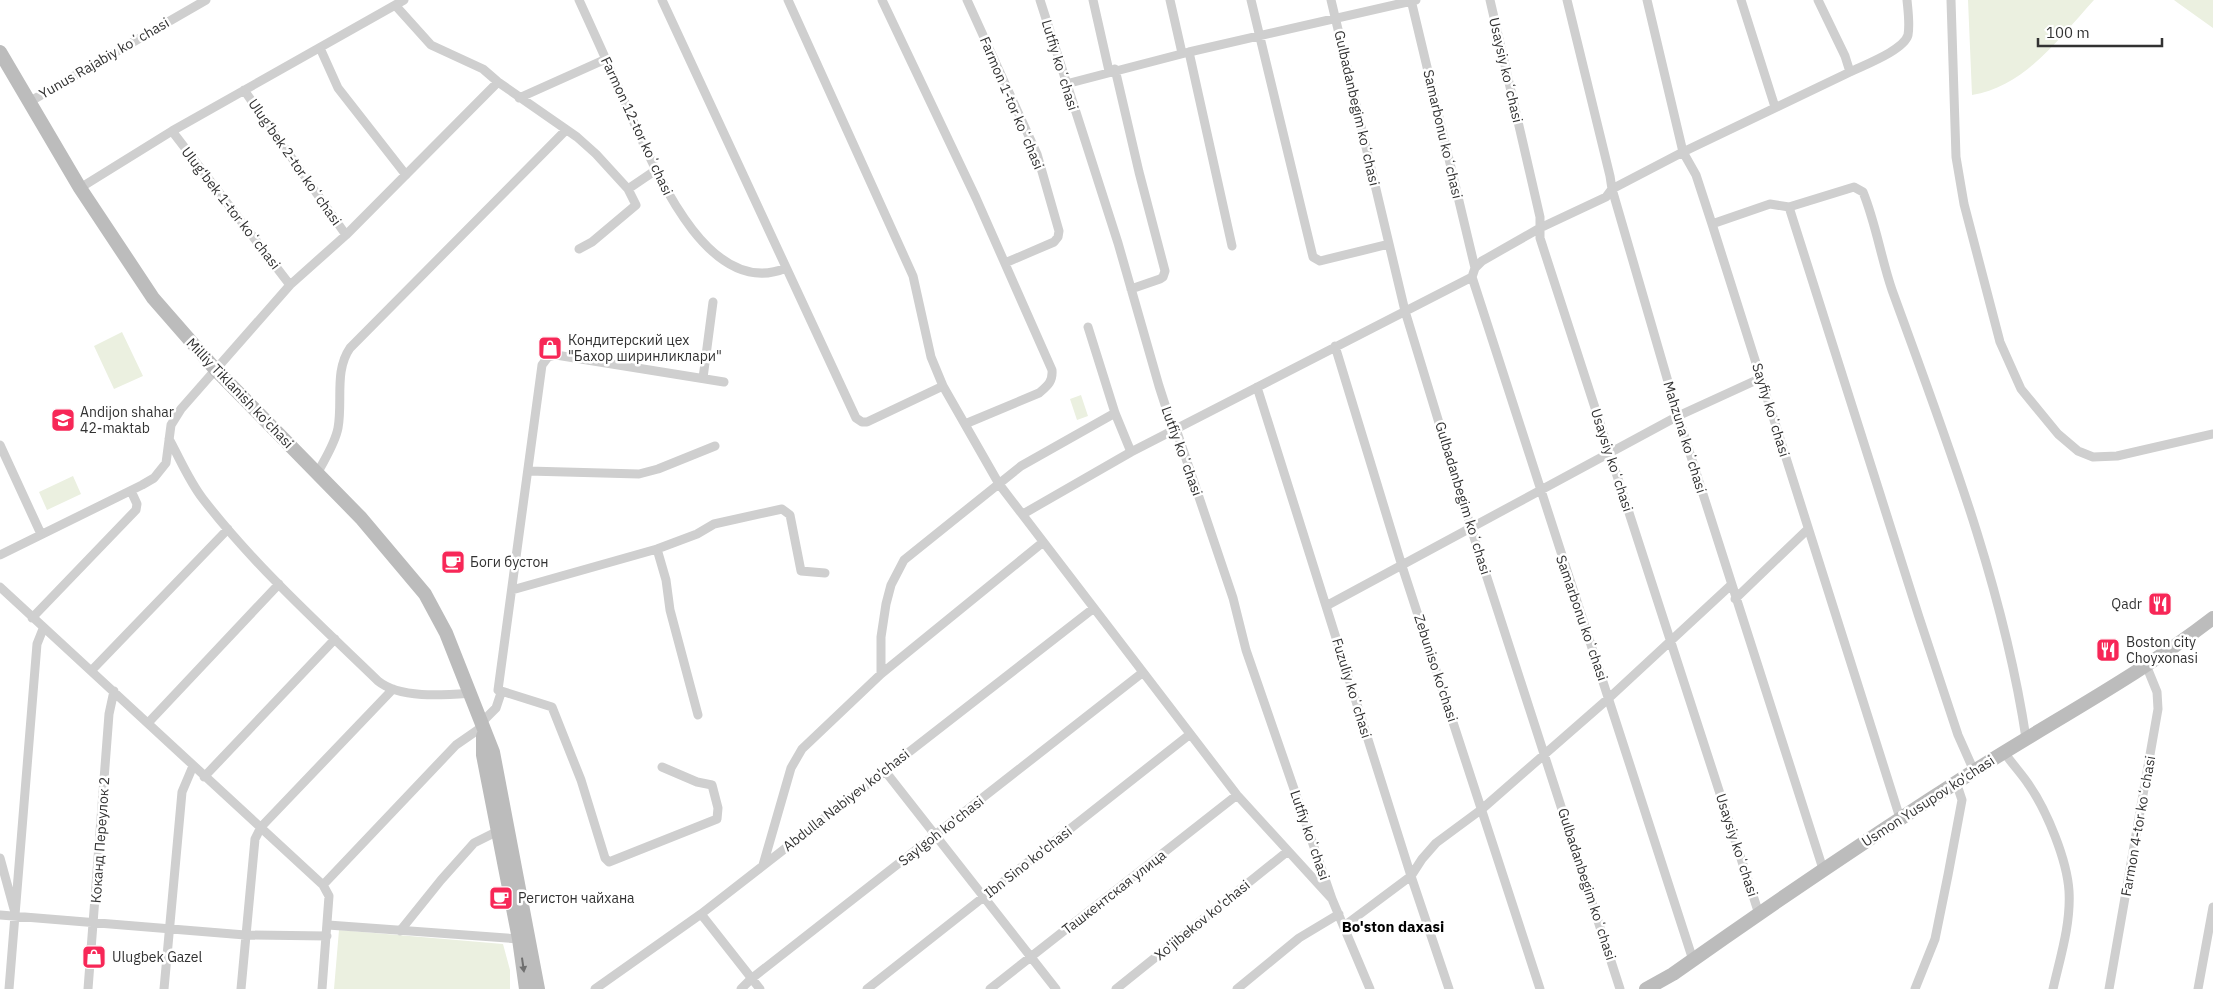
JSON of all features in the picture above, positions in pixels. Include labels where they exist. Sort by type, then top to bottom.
[{"type":"main road","name":"Milliy Tiklanish ko'chasi","points":[[0,52],[80,188],[153,298],[215,369],[361,518],[424,594],[446,632],[493,752],[538,989]]},
{"type":"main road","name":"Usmon Yusupov ko'chasi","points":[[1646,989],[1693,960],[1900,818],[2146,665],[2213,618]]},
{"type":"main road","name":"Milliy Tiklanish ko'chasi","points":[[482,725],[483,755],[519,939],[526,989]]},
{"type":"street","name":"Yunus Rajabiy koʻchasi","points":[[29,102],[206,0]]},
{"type":"street","points":[[80,188],[172,131],[404,0]]},
{"type":"street","name":"Farmon 12-tor koʻchasi","points":[[579,0],[656,170],[679,212],[702,242],[726,262],[756,273],[773,274],[786,268]]},
{"type":"street","points":[[662,0],[854,415],[860,421],[867,422],[943,386]]},
{"type":"street","points":[[788,0],[912,276],[931,356],[943,386],[999,484],[1189,735],[1237,795],[1332,899],[1370,989]]},
{"type":"street","points":[[882,0],[1005,263],[1052,370],[1053,378],[1049,385],[1039,393],[965,424]]},
{"type":"street","name":"Farmon 1-tor koʻchasi","points":[[967,0],[1037,154],[1059,231],[1058,237],[1054,242],[1005,263]]},
{"type":"street","name":"Lutfiy koʻchasi","points":[[1040,0],[1170,420],[1176,429],[1233,598],[1246,650],[1332,899]]},
{"type":"street","points":[[1093,0],[1165,271],[1164,277],[1131,289]]},
{"type":"street","points":[[1170,0],[1185,53],[1232,246]]},
{"type":"street","points":[[1251,0],[1313,257],[1320,261],[1389,244]]},
{"type":"street","name":"Gulbadanbegim koʻchasi","points":[[1331,0],[1405,311],[1472,528],[1620,989]]},
{"type":"street","points":[[1066,84],[1112,70],[1413,0]]},
{"type":"street","name":"Samarbonu koʻchasi","points":[[1413,0],[1474,273],[1540,492],[1609,698],[1693,960]]},
{"type":"street","name":"Usaysiy koʻchasi","points":[[1490,0],[1540,217],[1540,238],[1759,914]]},
{"type":"street","name":"Mahzuna koʻchasi","points":[[1567,0],[1612,190],[1678,416],[1823,870]]},
{"type":"street","name":"Sayfiy koʻchasi","points":[[1648,0],[1683,152],[1696,175],[1712,224],[1900,818]]},
{"type":"street","points":[[1741,0],[1775,107]]},
{"type":"street","points":[[1818,0],[1846,56],[1850,72]]},
{"type":"street","points":[[1023,514],[1132,452],[1405,311],[1474,273],[1482,261],[1540,228],[1606,197],[1612,190],[1683,152],[1894,49],[1905,41],[1908,28],[1907,0]]},
{"type":"street","points":[[1951,0],[1956,157],[1964,204],[2000,342],[2021,389],[2038,412],[2070,445],[2093,457],[2117,456],[2213,434]]},
{"type":"street","points":[[395,5],[431,45],[483,69],[519,98],[566,130],[596,154],[628,189],[636,205],[592,242],[579,249]]},
{"type":"street","points":[[320,48],[338,88],[406,175]]},
{"type":"street","points":[[519,98],[606,59]]},
{"type":"street","points":[[0,555],[130,491],[154,478],[162,471],[166,463],[172,425],[178,413],[215,369],[290,285],[346,235],[498,82]]},
{"type":"street","name":"Ulug‘bek 2-tor koʻchasi","points":[[244,90],[346,235]]},
{"type":"street","points":[[317,474],[336,434],[340,409],[341,365],[350,348],[566,130]]},
{"type":"street","name":"Ulug‘bek 1-tor koʻchasi","points":[[172,131],[290,285]]},
{"type":"street","points":[[628,189],[656,170]]},
{"type":"street","points":[[1712,224],[1770,204],[1788,207],[1850,187],[1858,187],[1863,192],[1891,287],[1975,531],[2008,648],[2026,738]]},
{"type":"street","points":[[1788,207],[1922,626],[1958,735],[1974,771]]},
{"type":"street","points":[[702,378],[713,302]]},
{"type":"street","points":[[1088,327],[1115,413],[1132,452]]},
{"type":"street","name":"Zebuniso ko'chasi","points":[[1334,346],[1402,566],[1540,989]]},
{"type":"street","points":[[662,767],[697,782],[712,785],[718,808],[717,819],[609,862],[604,856],[581,780],[552,707],[502,693],[498,690],[497,686],[512,590],[542,365],[548,357],[556,355],[724,382]]},
{"type":"street","points":[[1326,606],[1678,416],[1761,378]]},
{"type":"street","name":"Fuzuliy koʻchasi","points":[[1257,387],[1411,876],[1449,989]]},
{"type":"street","points":[[881,674],[881,637],[886,604],[891,586],[904,560],[1021,466],[1115,413]]},
{"type":"street","points":[[169,439],[202,498],[279,584],[378,681],[393,689],[434,695],[471,693]]},
{"type":"street","points":[[0,446],[41,534]]},
{"type":"street","points":[[528,471],[639,474],[658,470],[716,446]]},
{"type":"street","points":[[32,618],[136,510],[137,504],[130,491]]},
{"type":"street","points":[[512,590],[657,549],[697,534],[714,524],[782,509],[790,514],[802,571],[825,573]]},
{"type":"street","points":[[91,671],[228,528]]},
{"type":"street","points":[[1735,599],[1808,529]]},
{"type":"street","points":[[763,865],[791,768],[802,749],[881,674],[1042,542]]},
{"type":"street","points":[[657,549],[666,580],[670,610],[698,715]]},
{"type":"street","points":[[148,723],[279,584]]},
{"type":"street","points":[[1344,926],[1411,876],[1428,851],[1436,843],[1482,809],[1609,698],[1672,642],[1731,585]]},
{"type":"street","points":[[0,588],[323,885],[329,896],[322,989]]},
{"type":"street","name":"Abdulla Nabiyev ko'chasi","points":[[595,989],[702,914],[884,770],[1094,608]]},
{"type":"street","points":[[10,989],[37,644],[43,629]]},
{"type":"street","points":[[204,776],[335,639]]},
{"type":"street","name":"Farmon 4-tor koʻchasi","points":[[2109,989],[2158,709],[2157,692],[2146,665]]},
{"type":"street","name":"Saylgoh ko'chasi","points":[[741,989],[751,979],[1142,673]]},
{"type":"street","points":[[241,989],[252,850],[261,828],[393,689]]},
{"type":"street","name":"Коканд Πереулок 2","points":[[88,989],[109,714],[114,691]]},
{"type":"street","points":[[323,885],[456,745],[482,725],[496,708],[502,693]]},
{"type":"street","name":"Ibn Sino ko'chasi","points":[[867,989],[1189,735]]},
{"type":"street","points":[[2004,752],[2029,785],[2056,836],[2069,891],[2068,920],[2053,989]]},
{"type":"street","points":[[164,989],[182,792],[193,766]]},
{"type":"street","points":[[884,770],[1056,989]]},
{"type":"street","points":[[1916,989],[1934,939],[1948,875],[1962,800],[1956,782]]},
{"type":"street","name":"Ташкентская улица","points":[[990,989],[1237,795]]},
{"type":"street","points":[[400,931],[474,843],[498,831]]},
{"type":"street","name":"Xo'jibekov ko'chasi","points":[[1116,989],[1288,851]]},
{"type":"street","points":[[0,858],[16,916]]},
{"type":"street","points":[[2198,989],[2213,907]]},
{"type":"street","points":[[702,914],[760,989]]},
{"type":"street","points":[[1237,989],[1299,938],[1339,914]]},
{"type":"street","points":[[0,915],[246,935],[327,936]]},
{"type":"street","points":[[328,925],[519,939]]},
{"type":"green space","points":[[1968,0],[2094,0],[2054,44],[2025,71],[2009,82],[1991,90],[1972,95]]},
{"type":"green space","points":[[2174,0],[2213,0],[2213,28],[2178,3]]},
{"type":"green space","points":[[122,332],[143,376],[114,389],[94,346]]},
{"type":"green space","points":[[1081,395],[1088,416],[1077,420],[1070,399]]},
{"type":"green space","points":[[73,476],[81,494],[47,510],[39,492]]},
{"type":"green space","points":[[339,930],[503,944],[510,970],[510,989],[334,989]]},
{"type":"place","name":"Кондитерский цех \"Бахор ширинликлари\"","points":[[550,348]]},
{"type":"place","name":"Andijon shahar 42-maktab","points":[[63,420]]},
{"type":"place","name":"Боги бустон","points":[[453,562]]},
{"type":"place","name":"Qadr","points":[[2160,604]]},
{"type":"place","name":"Boston city Choyxonasi","points":[[2108,650]]},
{"type":"place","name":"Регистон чайхана","points":[[501,898]]},
{"type":"place","name":"Ulugbek Gazel","points":[[94,957]]},
{"type":"district","name":"Bo'ston daxasi","points":[[1393,927]]}]
